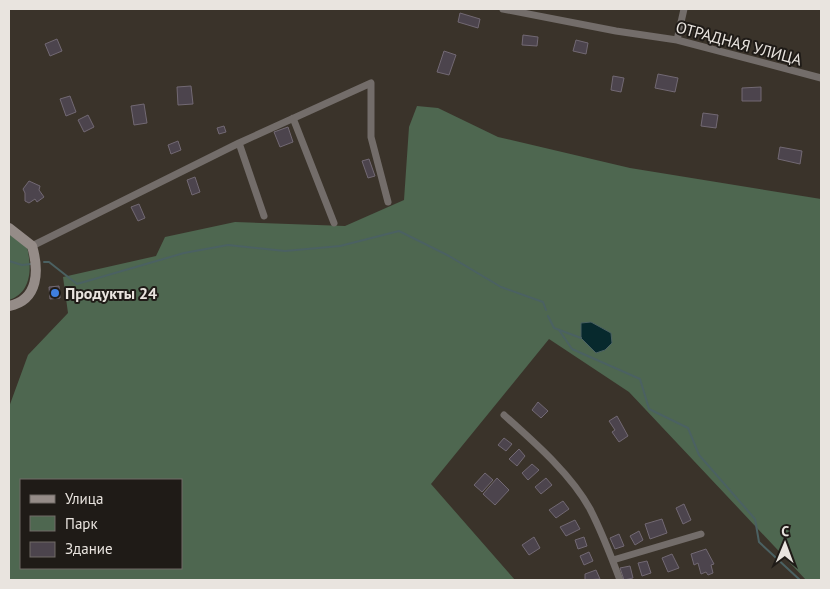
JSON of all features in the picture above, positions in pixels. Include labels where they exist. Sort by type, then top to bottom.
[{"type":"street","name":"ОТРАДНАЯ УЛИЦА","points":[[502,9],[616,31],[677,40],[821,78]]},
{"type":"street","points":[[677,40],[684,9]]},
{"type":"street","points":[[32,246],[239,143],[371,83],[371,137],[388,202]]},
{"type":"street","points":[[293,118],[334,222]]},
{"type":"street","points":[[239,143],[264,216]]},
{"type":"street","points":[[9,228],[32,246],[36,260],[35,283],[29,296],[22,302],[9,306]]},
{"type":"street","points":[[504,415],[550,457],[589,507],[620,580]]},
{"type":"street","points":[[612,560],[701,534]]},
{"type":"green space","points":[[417,106],[438,108],[498,137],[630,168],[821,199],[821,580],[806,580],[629,392],[549,339],[431,484],[515,580],[9,580],[9,407],[28,355],[68,313],[63,277],[156,256],[165,237],[235,222],[345,226],[404,200],[409,127]]},
{"type":"green space","points":[[9,234],[27,247],[30,271],[22,292],[17,297],[9,300]]},
{"type":"water","points":[[591,322],[611,333],[612,343],[605,350],[596,353],[581,338],[581,323]]},
{"type":"building","points":[[460,13],[480,19],[478,28],[458,22]]},
{"type":"building","points":[[523,35],[538,37],[537,46],[522,45]]},
{"type":"building","points":[[57,39],[62,51],[50,56],[45,44]]},
{"type":"building","points":[[576,40],[588,43],[586,54],[573,51]]},
{"type":"building","points":[[444,51],[456,55],[449,75],[437,72]]},
{"type":"building","points":[[658,74],[678,78],[675,92],[655,88]]},
{"type":"building","points":[[613,76],[624,78],[621,92],[611,90]]},
{"type":"building","points":[[191,86],[193,104],[178,105],[177,87]]},
{"type":"building","points":[[761,87],[761,101],[742,101],[742,88]]},
{"type":"building","points":[[70,96],[76,112],[66,116],[60,99]]},
{"type":"building","points":[[144,104],[147,123],[134,125],[131,106]]},
{"type":"building","points":[[703,113],[718,115],[716,128],[701,126]]},
{"type":"building","points":[[88,115],[94,127],[84,132],[78,120]]},
{"type":"building","points":[[224,126],[226,132],[219,134],[217,128]]},
{"type":"building","points":[[288,127],[293,142],[280,147],[274,132]]},
{"type":"building","points":[[178,141],[181,150],[171,154],[168,145]]},
{"type":"building","points":[[780,147],[802,151],[800,164],[778,159]]},
{"type":"building","points":[[369,159],[375,176],[368,178],[362,161]]},
{"type":"building","points":[[195,177],[200,192],[192,195],[187,180]]},
{"type":"building","points":[[29,181],[40,186],[39,190],[44,197],[37,202],[35,199],[29,203],[25,201],[23,189]]},
{"type":"building","points":[[139,204],[145,218],[138,221],[131,207]]},
{"type":"building","name":"Продукты 24","points":[[59,286],[60,298],[50,299],[49,287]]},
{"type":"building","points":[[538,402],[548,411],[541,418],[532,410]]},
{"type":"building","points":[[617,416],[628,436],[619,442],[612,432],[615,430],[609,421]]},
{"type":"building","points":[[504,438],[512,444],[506,451],[498,445]]},
{"type":"building","points":[[519,449],[525,456],[517,466],[509,459]]},
{"type":"building","points":[[532,464],[539,470],[528,480],[522,473]]},
{"type":"building","points":[[485,473],[493,480],[482,492],[474,485]]},
{"type":"building","points":[[497,478],[509,490],[495,505],[483,494]]},
{"type":"building","points":[[546,478],[552,485],[541,494],[535,487]]},
{"type":"building","points":[[563,501],[569,509],[556,518],[549,510]]},
{"type":"building","points":[[684,504],[691,520],[683,524],[676,508]]},
{"type":"building","points":[[662,519],[667,533],[650,539],[645,524]]},
{"type":"building","points":[[575,520],[580,529],[566,536],[560,527]]},
{"type":"building","points":[[639,531],[643,540],[635,545],[630,536]]},
{"type":"building","points":[[619,534],[624,546],[615,549],[610,538]]},
{"type":"building","points":[[534,537],[540,548],[529,555],[522,545]]},
{"type":"building","points":[[584,537],[587,546],[578,549],[575,540]]},
{"type":"building","points":[[706,549],[714,564],[711,565],[713,573],[708,575],[706,572],[701,574],[698,563],[694,565],[691,554]]},
{"type":"building","points":[[589,552],[593,561],[584,565],[580,556]]},
{"type":"building","points":[[672,554],[679,568],[668,572],[662,558]]},
{"type":"building","points":[[647,561],[651,573],[642,576],[638,563]]},
{"type":"building","points":[[630,566],[633,578],[624,580],[620,568]]},
{"type":"building","points":[[596,570],[600,579],[585,580],[585,574]]},
{"type":"waterway","points":[[44,262],[49,262],[77,284],[184,253],[228,245],[285,251],[340,246],[399,231],[449,256],[501,287],[543,302],[546,310]]},
{"type":"waterway","points":[[9,261],[22,265],[31,264]]},
{"type":"waterway","points":[[548,316],[554,328],[581,338]]},
{"type":"waterway","points":[[559,330],[572,349],[640,379],[649,409],[688,428],[699,455],[755,519],[759,542],[800,580]]},
{"type":"place","name":"Продукты 24","points":[[55,293]]}]
